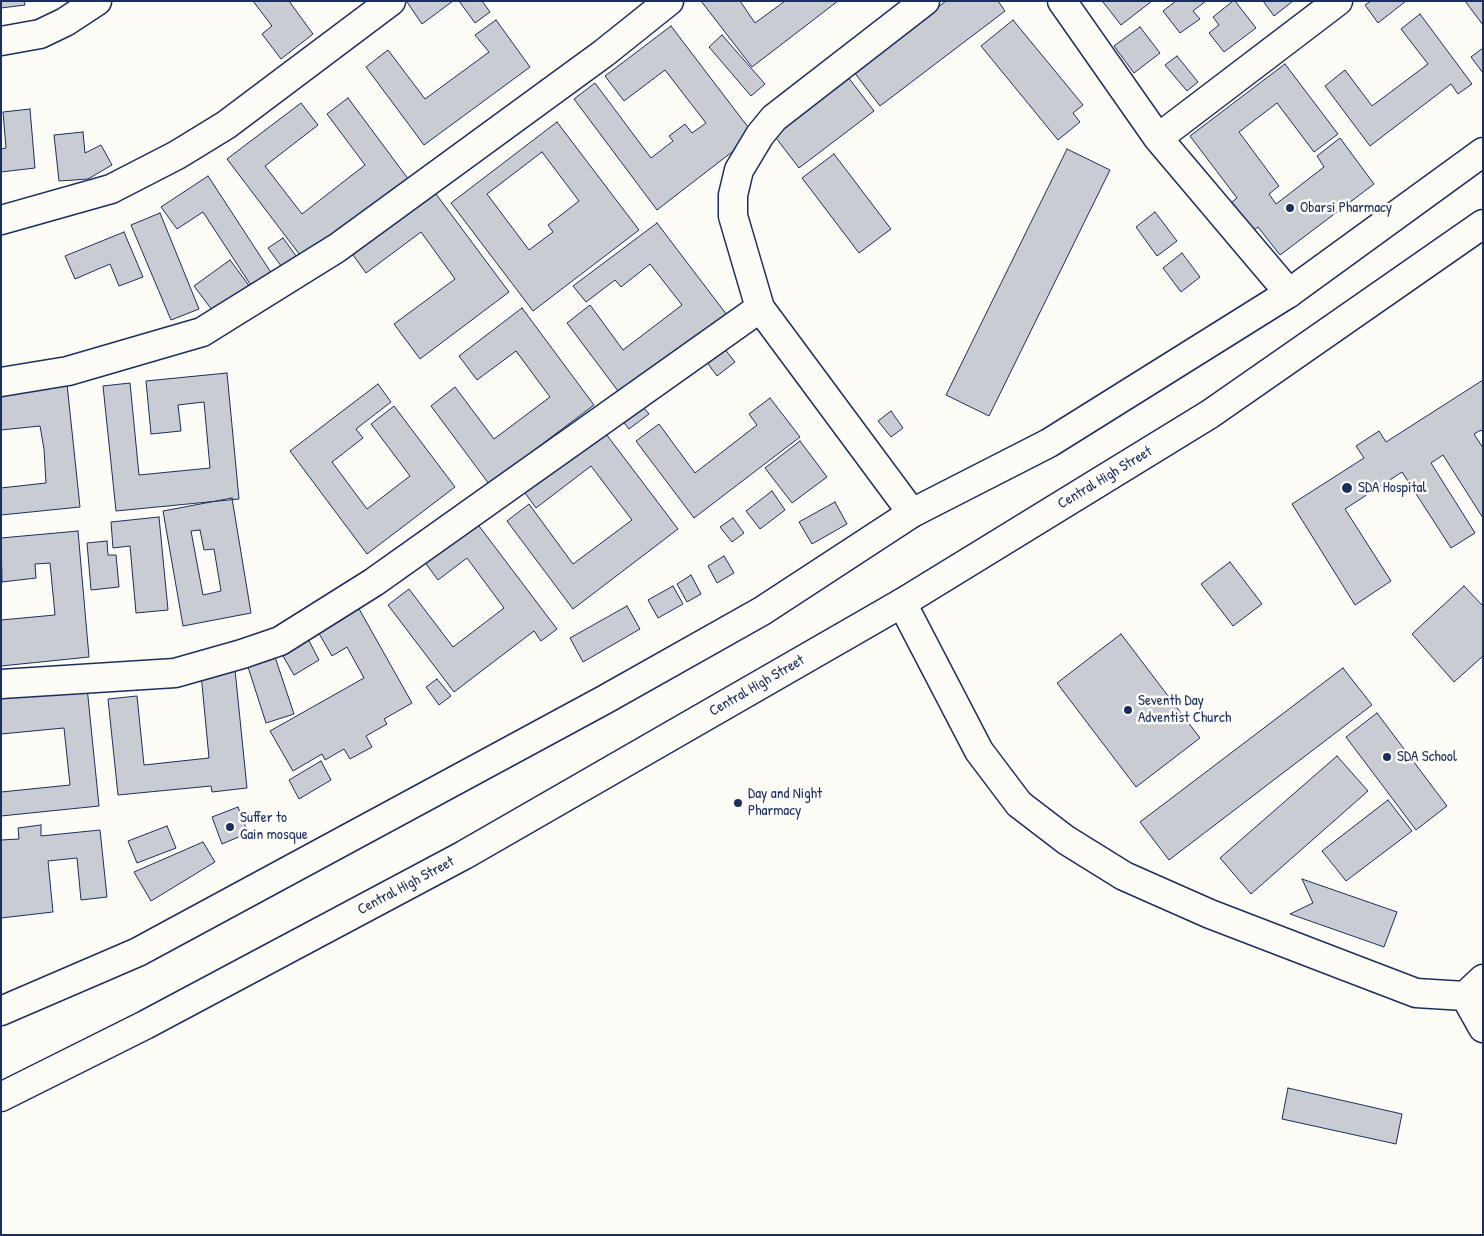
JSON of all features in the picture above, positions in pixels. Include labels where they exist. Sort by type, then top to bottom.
[{"type":"main road","points":[[1,41],[40,34],[65,22],[97,1]]},
{"type":"main road","points":[[1,220],[111,188],[177,155],[226,125],[391,1]]},
{"type":"main road","points":[[1,382],[68,371],[202,332],[337,248],[604,53],[669,1]]},
{"type":"main road","points":[[912,513],[760,308],[733,216],[732,195],[739,170],[760,135],[774,118],[925,1]]},
{"type":"main road","points":[[1062,1],[1158,138],[1289,293]]},
{"type":"main road","points":[[1158,138],[1338,1]]},
{"type":"main road","points":[[1,1011],[138,952],[604,700],[762,610],[912,513],[1049,443],[1289,293],[1483,152]]},
{"type":"main road","name":"Central High Street","points":[[1,1097],[146,1025],[464,855],[902,603],[1210,414],[1483,224]]},
{"type":"main road","points":[[1,684],[175,673],[280,641],[374,582],[760,308]]},
{"type":"main road","points":[[902,603],[979,751],[1019,804],[1066,840],[1124,876],[1210,914],[1416,993],[1474,987],[1483,1028]]},
{"type":"building","points":[[1,1],[24,1],[25,5],[1,8]]},
{"type":"building","points":[[253,1],[289,1],[313,34],[281,59],[262,34],[272,26]]},
{"type":"building","points":[[408,1],[453,1],[422,24]]},
{"type":"building","points":[[459,1],[482,1],[490,12],[475,23]]},
{"type":"building","points":[[701,1],[740,1],[755,23],[785,1],[838,1],[752,67]]},
{"type":"building","points":[[946,1],[998,1],[1005,11],[880,106],[854,72]]},
{"type":"building","points":[[1152,1],[1121,25],[1103,2]]},
{"type":"building","points":[[1176,1],[1206,1],[1193,11],[1200,19],[1180,33],[1163,11]]},
{"type":"building","points":[[1235,1],[1256,28],[1224,52],[1209,33],[1219,25],[1213,17]]},
{"type":"building","points":[[1263,1],[1293,1],[1274,16]]},
{"type":"building","points":[[1371,1],[1406,1],[1378,23],[1365,5]]},
{"type":"building","points":[[1465,1],[1483,1],[1483,25]]},
{"type":"building","points":[[1420,14],[1472,84],[1458,94],[1451,84],[1370,146],[1325,86],[1345,70],[1372,106],[1428,64],[1401,29]]},
{"type":"building","points":[[496,20],[530,67],[424,145],[366,67],[388,50],[425,99],[489,52],[475,35]]},
{"type":"building","points":[[1013,20],[1083,105],[1073,113],[1080,122],[1058,140],[981,46]]},
{"type":"building","points":[[671,26],[754,135],[657,210],[574,99],[595,83],[651,158],[673,141],[669,136],[685,124],[692,133],[706,123],[665,70],[624,101],[605,76]]},
{"type":"building","points":[[1140,27],[1160,53],[1134,73],[1114,46]]},
{"type":"building","points":[[722,35],[765,84],[751,96],[709,47]]},
{"type":"building","points":[[1483,48],[1483,73],[1471,57]]},
{"type":"building","points":[[1177,56],[1198,82],[1187,91],[1165,65]]},
{"type":"building","points":[[1285,64],[1338,134],[1314,152],[1277,103],[1239,132],[1279,186],[1269,194],[1276,204],[1324,167],[1317,156],[1340,138],[1374,184],[1280,255],[1258,227],[1249,234],[1227,206],[1237,198],[1190,136]]},
{"type":"building","points":[[848,77],[874,111],[799,168],[773,134]]},
{"type":"building","points":[[348,98],[409,180],[303,259],[227,159],[301,103],[318,125],[265,166],[302,214],[365,165],[327,114]]},
{"type":"building","points":[[30,109],[35,168],[1,172],[1,149],[6,148],[3,112]]},
{"type":"building","points":[[557,122],[639,230],[533,311],[451,203]],"holes":[[[542,152],[579,201],[548,225],[553,232],[529,250],[487,194]]]},
{"type":"building","points":[[83,132],[85,153],[101,145],[112,165],[88,179],[59,181],[54,135]]},
{"type":"building","points":[[1067,149],[1110,170],[989,416],[946,395]]},
{"type":"building","points":[[834,154],[891,229],[859,253],[802,178]]},
{"type":"building","points":[[208,176],[272,274],[252,287],[203,212],[177,229],[161,207]]},
{"type":"building","points":[[430,186],[509,292],[420,359],[394,324],[455,279],[421,232],[366,273],[348,248]]},
{"type":"building","points":[[1155,212],[1177,241],[1157,256],[1136,227]]},
{"type":"building","points":[[160,213],[199,309],[171,320],[131,225]]},
{"type":"building","points":[[657,223],[730,319],[624,399],[567,323],[590,305],[623,350],[682,305],[650,264],[621,287],[615,280],[586,302],[573,286]]},
{"type":"building","points":[[124,232],[143,277],[119,286],[110,264],[75,279],[65,256]]},
{"type":"building","points":[[283,238],[299,260],[284,270],[268,248]]},
{"type":"building","points":[[1182,253],[1200,277],[1181,292],[1163,268]]},
{"type":"building","points":[[230,260],[253,291],[218,318],[194,286]]},
{"type":"building","points":[[522,308],[594,405],[489,484],[431,406],[455,387],[494,439],[550,397],[516,351],[477,380],[459,356]]},
{"type":"building","points":[[720,343],[735,362],[717,376],[703,357]]},
{"type":"building","points":[[227,373],[239,499],[116,511],[103,386],[130,383],[139,475],[210,468],[204,402],[178,405],[181,431],[151,434],[146,381]]},
{"type":"building","name":"SDA Hospital","points":[[1483,380],[1483,433],[1481,430],[1474,434],[1483,448],[1483,518],[1443,455],[1431,463],[1475,533],[1451,548],[1402,472],[1345,509],[1391,581],[1355,605],[1292,504],[1364,458],[1356,446],[1379,431],[1386,442]]},
{"type":"building","points":[[67,384],[80,507],[1,515],[1,488],[46,483],[44,449],[40,426],[1,430],[1,390]]},
{"type":"building","points":[[378,384],[391,402],[356,429],[363,438],[332,462],[367,509],[410,476],[371,424],[394,406],[455,487],[367,554],[290,451]]},
{"type":"building","points":[[770,398],[800,437],[694,518],[636,441],[659,424],[695,473],[757,425],[749,414]]},
{"type":"building","points":[[640,403],[649,414],[629,429],[620,418]]},
{"type":"building","points":[[891,411],[903,428],[891,437],[878,421]]},
{"type":"building","points":[[600,426],[678,529],[573,609],[507,521],[529,504],[573,564],[632,520],[591,466],[536,508],[520,486]]},
{"type":"building","points":[[800,441],[827,477],[792,503],[765,468]]},
{"type":"building","points":[[772,491],[785,510],[760,529],[746,511]]},
{"type":"building","points":[[232,498],[251,613],[183,626],[163,511]],"holes":[[[200,530],[204,550],[214,549],[221,591],[203,595],[191,531]]]},
{"type":"building","points":[[835,502],[847,524],[812,544],[799,522]]},
{"type":"building","points":[[159,517],[168,610],[136,613],[130,546],[113,548],[111,522]]},
{"type":"building","points":[[733,518],[744,533],[732,542],[720,527]]},
{"type":"building","points":[[476,522],[557,629],[541,641],[534,631],[454,692],[388,605],[409,589],[453,647],[504,608],[467,558],[438,580],[424,561]]},
{"type":"building","points":[[78,531],[89,657],[1,666],[1,620],[55,615],[50,563],[35,564],[36,578],[2,582],[1,538]]},
{"type":"building","points":[[107,541],[108,555],[116,555],[119,587],[91,590],[87,543]]},
{"type":"building","points":[[724,556],[734,573],[717,583],[708,566]]},
{"type":"building","points":[[1230,562],[1262,604],[1233,626],[1201,584]]},
{"type":"building","points":[[691,575],[701,594],[687,602],[677,584]]},
{"type":"building","points":[[673,586],[683,604],[658,618],[648,600]]},
{"type":"building","points":[[1464,586],[1483,606],[1483,656],[1454,682],[1412,634]]},
{"type":"building","points":[[627,606],[640,629],[583,662],[570,638]]},
{"type":"building","points":[[358,607],[412,703],[384,719],[387,724],[366,736],[372,747],[350,759],[344,749],[325,760],[322,754],[293,771],[270,731],[364,678],[347,647],[332,656],[317,630]]},
{"type":"building","name":"Seventh Day Adventist Church","points":[[1121,634],[1200,738],[1136,787],[1057,683]]},
{"type":"building","points":[[307,637],[319,660],[294,675],[280,651]]},
{"type":"building","points":[[275,657],[294,714],[266,723],[248,667]]},
{"type":"building","points":[[1343,668],[1372,705],[1169,860],[1140,822]]},
{"type":"building","points":[[235,670],[247,788],[212,792],[211,786],[118,795],[108,699],[137,696],[144,765],[209,758],[201,674]]},
{"type":"building","points":[[437,679],[451,696],[439,705],[426,687]]},
{"type":"building","points":[[87,687],[99,806],[1,816],[1,792],[70,785],[64,728],[1,734],[1,696]]},
{"type":"building","points":[[1377,713],[1447,806],[1416,830],[1346,737]]},
{"type":"building","points":[[1337,756],[1368,791],[1251,894],[1220,858]]},
{"type":"building","points":[[321,761],[331,780],[299,799],[289,780]]},
{"type":"building","points":[[1388,800],[1412,831],[1346,881],[1322,851]]},
{"type":"building","points":[[238,807],[248,833],[222,844],[212,817]]},
{"type":"building","points":[[41,825],[41,836],[100,830],[107,897],[81,900],[77,858],[48,861],[53,912],[1,918],[1,840],[19,839],[18,828]]},
{"type":"building","points":[[167,826],[176,848],[137,863],[128,841]]},
{"type":"building","points":[[203,842],[215,862],[151,901],[134,872]]},
{"type":"building","points":[[1302,879],[1397,912],[1384,947],[1290,914],[1313,903]]},
{"type":"building","points":[[1288,1088],[1402,1114],[1396,1144],[1282,1119]]},
{"type":"place","name":"Obarsi Pharmacy","points":[[1290,208]]},
{"type":"place","name":"SDA Hospital","points":[[1347,488]]},
{"type":"place","name":"Seventh Day Adventist Church","points":[[1128,710]]},
{"type":"place","name":"SDA School","points":[[1387,757]]},
{"type":"place","name":"Day and Night Pharmacy","points":[[738,803]]},
{"type":"place","name":"Suffer to Gain mosque","points":[[230,827]]}]
